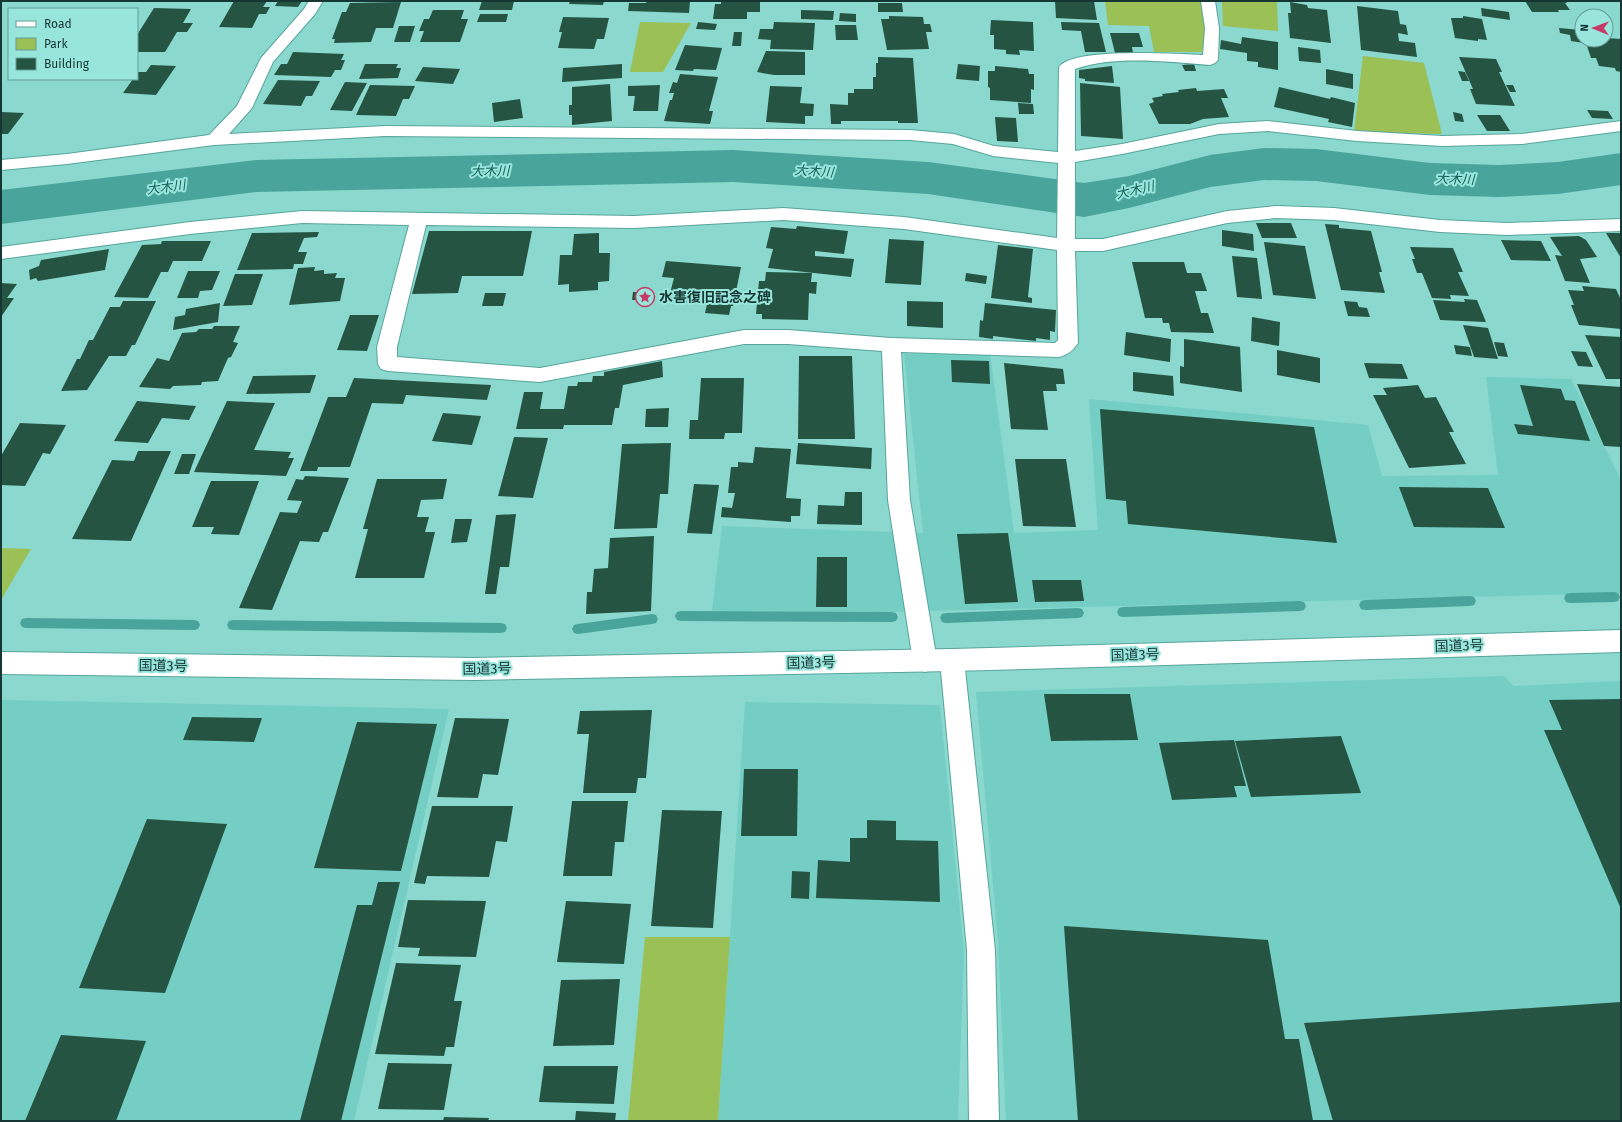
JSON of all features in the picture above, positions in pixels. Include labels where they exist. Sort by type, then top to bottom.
[{"type":"main road","points":[[214,140],[244,108],[266,61],[316,1]]},
{"type":"main road","points":[[419,218],[387,347],[388,364],[540,375],[744,337],[788,337],[890,345],[1059,350],[1068,343],[1066,245],[1067,68],[1073,64],[1096,59],[1151,58],[1210,60],[1212,28],[1208,1]]},
{"type":"main road","points":[[1,165],[68,159],[214,140],[385,131],[910,135],[954,140],[993,151],[1066,158],[1122,149],[1219,129],[1261,126],[1357,136],[1442,141],[1522,139],[1621,126]]},
{"type":"main road","points":[[1,253],[190,228],[302,217],[634,222],[783,214],[904,223],[1066,245],[1103,245],[1227,217],[1276,212],[1334,214],[1440,226],[1507,228],[1621,225]]},
{"type":"main road","points":[[890,345],[899,500],[925,661]]},
{"type":"main road","name":"国道3号","points":[[1,663],[216,667],[474,669],[925,661],[1621,641]]},
{"type":"main road","points":[[952,660],[981,950],[984,1121]]},
{"type":"shaded area","points":[[990,353],[1014,533],[1098,530],[1089,399],[1368,425],[1382,476],[1498,475],[1486,377],[1571,379],[1621,480],[1621,593],[892,612],[712,612],[722,526],[923,533],[904,354]]},
{"type":"shaded area","points":[[1504,676],[1514,686],[1621,681],[1621,1121],[1006,1121],[998,941],[976,692]]},
{"type":"shaded area","points":[[1,700],[449,709],[354,1121],[1,1121]]},
{"type":"shaded area","points":[[745,702],[940,705],[964,952],[958,1121],[718,1121]]},
{"type":"green space","points":[[1105,1],[1202,1],[1206,27],[1202,52],[1154,52],[1149,26],[1108,25]]},
{"type":"green space","points":[[1222,1],[1277,1],[1278,31],[1223,26]]},
{"type":"green space","points":[[640,22],[691,23],[663,72],[630,72]]},
{"type":"green space","points":[[1363,56],[1424,63],[1442,134],[1354,132]]},
{"type":"green space","points":[[1,548],[31,549],[1,600]]},
{"type":"green space","points":[[645,937],[730,937],[718,1121],[628,1121]]},
{"type":"building","points":[[234,1],[267,1],[263,7],[270,7],[266,14],[259,14],[252,28],[219,27]]},
{"type":"building","points":[[278,1],[302,1],[298,7],[275,6]]},
{"type":"building","points":[[482,1],[514,1],[512,10],[479,10]]},
{"type":"building","points":[[570,1],[604,1],[603,5],[569,4]]},
{"type":"building","points":[[647,1],[690,1],[689,13],[628,11],[629,3],[646,3]]},
{"type":"building","points":[[721,1],[760,1],[760,12],[747,12],[747,19],[713,19],[715,4],[721,4]]},
{"type":"building","points":[[1055,1],[1094,1],[1097,20],[1056,18]]},
{"type":"building","points":[[1525,1],[1566,1],[1567,3],[1565,3],[1570,10],[1558,10],[1559,12],[1532,12]]},
{"type":"building","points":[[401,2],[393,28],[376,28],[371,42],[334,43],[335,39],[332,39],[342,12],[346,12],[350,3]]},
{"type":"building","points":[[1290,2],[1307,5],[1308,8],[1327,10],[1331,43],[1290,38],[1288,13],[1291,13]]},
{"type":"building","points":[[878,3],[902,3],[903,12],[878,12]]},
{"type":"building","points":[[1357,6],[1398,11],[1400,24],[1406,25],[1408,35],[1398,33],[1399,41],[1415,43],[1417,57],[1361,50]]},
{"type":"building","points":[[154,8],[191,9],[183,23],[193,23],[187,32],[177,32],[165,52],[138,52],[138,33]]},
{"type":"building","points":[[1481,8],[1509,12],[1510,20],[1482,16]]},
{"type":"building","points":[[433,10],[464,10],[461,19],[468,19],[460,42],[420,42],[424,31],[419,31],[424,19],[429,19]]},
{"type":"building","points":[[801,10],[834,11],[833,20],[801,19]]},
{"type":"building","points":[[840,13],[856,14],[856,22],[839,21]]},
{"type":"building","points":[[480,14],[508,14],[506,22],[477,22]]},
{"type":"building","points":[[889,16],[923,17],[924,24],[930,24],[932,32],[926,32],[929,49],[887,50],[881,19],[889,19]]},
{"type":"building","points":[[1463,16],[1482,19],[1487,40],[1478,39],[1478,41],[1455,38],[1451,18],[1463,18]]},
{"type":"building","points":[[563,17],[609,18],[604,39],[597,39],[594,49],[558,48],[562,32],[559,32]]},
{"type":"building","points":[[991,20],[1033,22],[1034,51],[1019,50],[1020,55],[1006,54],[1006,50],[994,49],[994,35],[990,35]]},
{"type":"building","points":[[698,22],[717,24],[715,30],[696,29]]},
{"type":"building","points":[[774,22],[815,23],[813,50],[770,49],[771,40],[758,39],[760,29],[773,29]]},
{"type":"building","points":[[1061,22],[1099,23],[1106,52],[1085,52],[1081,31],[1062,30]]},
{"type":"building","points":[[835,25],[856,25],[858,40],[836,40]]},
{"type":"building","points":[[399,26],[415,26],[410,42],[394,42]]},
{"type":"building","points":[[1559,28],[1574,29],[1574,41],[1571,41],[1570,35],[1560,33]]},
{"type":"building","points":[[734,32],[742,32],[741,46],[732,46]]},
{"type":"building","points":[[1110,33],[1139,33],[1143,47],[1132,47],[1133,53],[1115,53]]},
{"type":"building","points":[[1242,37],[1278,42],[1278,70],[1258,67],[1258,62],[1247,61],[1247,53],[1220,49],[1221,40],[1241,44]]},
{"type":"building","points":[[1614,39],[1621,39],[1621,72],[1616,71],[1615,68],[1599,66],[1596,58],[1591,58],[1588,48],[1614,48]]},
{"type":"building","points":[[685,45],[722,48],[716,70],[675,70]]},
{"type":"building","points":[[1298,47],[1320,50],[1321,63],[1299,61]]},
{"type":"building","points":[[766,51],[805,52],[805,75],[774,75],[757,72]]},
{"type":"building","points":[[293,52],[344,54],[341,60],[345,60],[341,70],[335,70],[331,77],[274,75],[281,64],[287,64]]},
{"type":"building","points":[[878,57],[913,58],[918,123],[898,123],[898,121],[841,121],[841,124],[831,124],[830,104],[848,105],[848,93],[854,93],[854,89],[873,89],[873,77],[876,77],[876,63],[878,63]]},
{"type":"building","points":[[1459,57],[1496,59],[1502,72],[1499,72],[1515,106],[1476,104],[1470,89],[1473,89]]},
{"type":"building","points":[[365,64],[398,64],[396,68],[401,68],[398,78],[359,79]]},
{"type":"building","points":[[622,64],[622,78],[562,82],[563,68]]},
{"type":"building","points":[[958,64],[980,66],[979,81],[956,79]]},
{"type":"building","points":[[1194,64],[1196,71],[1185,71],[1182,65]]},
{"type":"building","points":[[151,65],[176,66],[156,95],[123,93],[132,80],[138,80],[138,72],[146,72]]},
{"type":"building","points":[[995,66],[1028,69],[1029,74],[1034,74],[1034,90],[1031,89],[1031,103],[990,100],[988,71],[995,71]]},
{"type":"building","points":[[1112,66],[1114,83],[1085,81],[1085,79],[1079,78],[1079,70]]},
{"type":"building","points":[[423,67],[460,69],[453,84],[415,81]]},
{"type":"building","points":[[1326,69],[1353,74],[1353,89],[1326,84]]},
{"type":"building","points":[[1458,71],[1465,72],[1469,81],[1462,81]]},
{"type":"building","points":[[680,74],[718,77],[709,111],[713,111],[710,124],[664,121],[670,100],[672,100],[674,93],[669,93],[673,82],[677,83]]},
{"type":"building","points":[[278,80],[320,81],[312,96],[306,96],[301,106],[263,104]]},
{"type":"building","points":[[345,82],[367,83],[352,111],[330,110]]},
{"type":"building","points":[[1080,83],[1120,87],[1123,139],[1081,136]]},
{"type":"building","points":[[610,84],[612,121],[572,125],[572,115],[569,115],[569,105],[572,105],[572,87]]},
{"type":"building","points":[[370,85],[415,86],[409,99],[403,99],[396,116],[356,115]]},
{"type":"building","points":[[660,85],[658,111],[633,111],[635,96],[628,96],[628,86]]},
{"type":"building","points":[[1506,85],[1513,85],[1516,92],[1510,92]]},
{"type":"building","points":[[770,86],[802,87],[800,103],[814,104],[813,116],[805,116],[805,124],[766,122]]},
{"type":"building","points":[[1279,87],[1330,99],[1331,97],[1355,103],[1352,127],[1328,122],[1329,119],[1274,107]]},
{"type":"building","points":[[1196,88],[1197,91],[1224,89],[1228,98],[1221,98],[1229,117],[1203,119],[1190,124],[1159,124],[1149,104],[1154,102],[1152,98],[1163,96],[1162,94],[1179,92],[1178,90]]},
{"type":"building","points":[[520,99],[523,118],[494,122],[492,103]]},
{"type":"building","points":[[1018,103],[1033,104],[1034,114],[1019,114]]},
{"type":"building","points":[[1587,110],[1608,111],[1613,119],[1592,118]]},
{"type":"building","points":[[1,112],[24,113],[8,134],[1,134]]},
{"type":"building","points":[[1453,112],[1462,114],[1464,122],[1455,121]]},
{"type":"building","points":[[1477,115],[1500,115],[1510,131],[1487,131]]},
{"type":"building","points":[[995,117],[1016,118],[1018,142],[997,141]]},
{"type":"building","points":[[1256,223],[1291,223],[1297,238],[1262,238]]},
{"type":"building","points":[[1325,224],[1339,225],[1339,228],[1371,231],[1382,272],[1379,272],[1385,293],[1341,290]]},
{"type":"building","points":[[797,226],[848,231],[844,254],[815,251],[815,256],[854,259],[851,277],[768,268],[773,249],[766,248],[771,227],[796,229]]},
{"type":"building","points":[[1222,230],[1253,234],[1254,251],[1222,246]]},
{"type":"building","points":[[429,231],[532,231],[523,276],[462,276],[458,293],[412,294]]},
{"type":"building","points":[[319,232],[317,237],[304,238],[298,252],[307,252],[303,264],[294,264],[293,269],[237,270],[252,233]]},
{"type":"building","points":[[599,233],[599,253],[610,253],[609,281],[598,282],[598,290],[569,292],[569,284],[558,285],[560,255],[572,255],[574,234]]},
{"type":"building","points":[[1606,233],[1621,233],[1621,258]]},
{"type":"building","points":[[1579,236],[1586,240],[1597,257],[1580,259],[1590,283],[1565,281],[1555,255],[1562,256],[1550,237]]},
{"type":"building","points":[[889,239],[924,241],[921,285],[885,283]]},
{"type":"building","points":[[1501,240],[1541,241],[1551,261],[1511,260]]},
{"type":"building","points":[[162,241],[211,241],[202,261],[173,261],[168,272],[161,272],[148,298],[114,297],[142,245],[161,244]]},
{"type":"building","points":[[1264,242],[1305,246],[1316,299],[1273,295]]},
{"type":"building","points":[[998,245],[1033,249],[1028,297],[1032,298],[1032,303],[991,298]]},
{"type":"building","points":[[1410,247],[1453,248],[1463,272],[1458,272],[1469,296],[1450,295],[1451,299],[1432,298],[1422,273],[1417,273],[1412,259],[1415,259]]},
{"type":"building","points":[[109,249],[105,270],[38,281],[36,278],[30,280],[29,270],[39,266],[41,260]]},
{"type":"building","points":[[1232,256],[1257,258],[1262,299],[1237,297]]},
{"type":"building","points":[[666,261],[741,267],[733,306],[731,306],[729,315],[705,313],[707,304],[668,301],[674,278],[662,277]]},
{"type":"building","points":[[1132,262],[1184,262],[1187,273],[1201,273],[1207,291],[1195,291],[1201,313],[1208,313],[1214,333],[1171,332],[1169,323],[1163,323],[1162,318],[1145,318]]},
{"type":"building","points":[[315,267],[314,271],[324,270],[324,274],[337,273],[335,278],[345,278],[340,301],[289,305],[298,268]]},
{"type":"building","points":[[188,271],[220,271],[212,290],[200,291],[198,298],[177,298]]},
{"type":"building","points":[[766,272],[812,273],[811,282],[817,282],[816,294],[809,293],[808,320],[762,319],[762,314],[756,314],[759,281],[765,281]]},
{"type":"building","points":[[966,273],[987,276],[986,284],[965,281]]},
{"type":"building","points":[[235,274],[263,274],[252,305],[223,306]]},
{"type":"building","points":[[1,283],[17,284],[7,298],[14,298],[1,317]]},
{"type":"building","points":[[1582,286],[1616,289],[1621,300],[1621,329],[1579,325],[1571,305],[1574,305],[1568,290],[1584,291]]},
{"type":"building","points":[[633,292],[643,292],[641,300],[632,300]]},
{"type":"building","points":[[485,293],[506,293],[503,306],[482,306]]},
{"type":"building","points":[[1464,299],[1477,300],[1486,322],[1440,320],[1433,300],[1465,302]]},
{"type":"building","points":[[123,301],[156,301],[135,345],[132,345],[126,356],[109,356],[87,390],[61,391],[77,359],[80,359],[89,340],[93,340],[110,307],[120,307]]},
{"type":"building","points":[[907,301],[943,302],[943,328],[907,326]]},
{"type":"building","points":[[1344,301],[1357,302],[1359,307],[1367,308],[1370,317],[1348,316]]},
{"type":"building","points":[[220,303],[218,322],[173,330],[175,317],[185,315],[186,309]]},
{"type":"building","points":[[985,303],[1056,310],[1055,332],[1050,331],[1050,340],[1036,338],[1036,341],[993,336],[993,339],[979,337],[980,320],[983,321]]},
{"type":"building","points":[[350,315],[379,315],[367,351],[337,350]]},
{"type":"building","points":[[1252,317],[1280,322],[1279,346],[1251,341]]},
{"type":"building","points":[[1463,325],[1488,328],[1498,359],[1474,357]]},
{"type":"building","points":[[214,326],[240,326],[233,342],[238,343],[231,357],[228,358],[218,381],[202,382],[201,385],[173,386],[170,389],[139,387],[157,358],[169,361],[182,333],[196,332],[199,329],[212,329]]},
{"type":"building","points":[[1126,332],[1171,339],[1170,362],[1124,355]]},
{"type":"building","points":[[1585,335],[1621,337],[1621,379],[1606,379]]},
{"type":"building","points":[[1184,339],[1240,347],[1242,392],[1180,383],[1180,366],[1184,367]]},
{"type":"building","points":[[1494,342],[1504,343],[1508,357],[1498,356]]},
{"type":"building","points":[[1454,345],[1470,347],[1472,356],[1456,354]]},
{"type":"building","points":[[1277,350],[1320,358],[1320,383],[1277,375]]},
{"type":"building","points":[[1571,351],[1586,352],[1593,367],[1578,366]]},
{"type":"building","points":[[799,356],[852,356],[855,439],[798,439]]},
{"type":"building","points":[[951,360],[989,361],[990,384],[952,382]]},
{"type":"building","points":[[662,361],[663,377],[623,385],[619,408],[615,408],[612,425],[564,425],[563,429],[516,429],[524,392],[543,392],[540,409],[564,409],[568,386],[577,386],[578,382],[592,382],[593,376],[604,376],[604,372]]},
{"type":"building","points":[[1004,363],[1063,369],[1065,384],[1056,384],[1057,391],[1043,391],[1048,430],[1011,429]]},
{"type":"building","points":[[1364,363],[1402,364],[1408,379],[1369,378]]},
{"type":"building","points":[[1133,372],[1173,376],[1174,396],[1133,391]]},
{"type":"building","points":[[316,375],[310,393],[246,394],[253,376]]},
{"type":"building","points":[[354,378],[491,385],[487,400],[406,395],[403,404],[372,403],[350,467],[318,467],[317,471],[300,471],[328,397],[346,397]]},
{"type":"building","points":[[701,378],[744,378],[742,433],[725,433],[724,439],[689,439],[690,420],[698,420]]},
{"type":"building","points":[[1577,384],[1621,387],[1621,447],[1604,446]]},
{"type":"building","points":[[1418,385],[1425,398],[1436,397],[1454,432],[1449,432],[1466,464],[1409,468],[1373,395],[1387,395],[1383,388]]},
{"type":"building","points":[[1520,385],[1561,389],[1565,400],[1575,401],[1590,441],[1518,434],[1514,424],[1533,426]]},
{"type":"building","points":[[137,401],[196,406],[189,420],[162,418],[148,443],[114,441]]},
{"type":"building","points":[[227,401],[275,403],[254,450],[291,452],[288,458],[294,458],[286,476],[194,472]]},
{"type":"building","points":[[669,408],[668,427],[645,427],[646,409]]},
{"type":"building","points":[[1100,409],[1314,427],[1337,543],[1128,524],[1126,501],[1106,499]]},
{"type":"building","points":[[443,413],[481,416],[472,445],[432,441]]},
{"type":"building","points":[[20,423],[66,425],[50,454],[43,453],[25,486],[1,485],[1,456]]},
{"type":"building","points":[[514,437],[548,438],[533,498],[498,496]]},
{"type":"building","points":[[671,443],[668,494],[660,494],[657,528],[614,529],[622,444]]},
{"type":"building","points":[[798,443],[872,448],[871,469],[796,464]]},
{"type":"building","points":[[755,447],[791,449],[786,498],[801,499],[800,516],[791,516],[791,522],[721,517],[722,507],[732,508],[735,493],[728,493],[731,467],[738,467],[738,462],[753,463]]},
{"type":"building","points":[[138,451],[171,451],[131,541],[72,539],[112,460],[134,461]]},
{"type":"building","points":[[182,454],[196,454],[189,474],[174,474]]},
{"type":"building","points":[[1015,459],[1066,459],[1076,527],[1023,526]]},
{"type":"building","points":[[305,476],[349,478],[328,532],[323,532],[319,542],[300,541],[272,610],[239,608],[280,512],[297,513],[302,501],[287,500],[296,479],[303,480]]},
{"type":"building","points":[[377,479],[447,479],[443,499],[421,500],[417,517],[429,517],[425,532],[435,532],[424,578],[355,578],[368,529],[363,529]]},
{"type":"building","points":[[211,481],[259,481],[239,535],[211,534],[214,527],[192,527]]},
{"type":"building","points":[[694,484],[719,485],[712,534],[687,533]]},
{"type":"building","points":[[1399,487],[1488,488],[1505,528],[1414,527]]},
{"type":"building","points":[[845,492],[862,492],[862,525],[817,524],[818,505],[844,506]]},
{"type":"building","points":[[516,514],[509,567],[500,567],[496,594],[485,594],[496,515]]},
{"type":"building","points":[[455,519],[472,519],[467,542],[451,543]]},
{"type":"building","points":[[1008,533],[1018,602],[965,604],[957,534]]},
{"type":"building","points":[[654,536],[651,611],[586,614],[587,592],[592,592],[594,569],[608,568],[610,538]]},
{"type":"building","points":[[817,557],[847,557],[847,607],[816,607]]},
{"type":"building","points":[[1032,580],[1081,580],[1084,601],[1035,602]]},
{"type":"building","points":[[1044,694],[1130,694],[1138,740],[1051,741]]},
{"type":"building","points":[[1621,699],[1621,909],[1544,730],[1562,730],[1549,700]]},
{"type":"building","points":[[652,710],[646,778],[638,778],[636,793],[583,793],[589,734],[577,734],[580,711]]},
{"type":"building","points":[[192,717],[262,718],[254,742],[183,740]]},
{"type":"building","points":[[455,718],[509,719],[498,775],[483,774],[478,798],[437,797]]},
{"type":"building","points":[[357,722],[437,724],[401,871],[314,868]]},
{"type":"building","points":[[1341,736],[1361,793],[1251,797],[1235,741]]},
{"type":"building","points":[[1234,740],[1246,786],[1234,786],[1237,797],[1172,800],[1159,743]]},
{"type":"building","points":[[744,769],[798,769],[797,836],[741,836]]},
{"type":"building","points":[[572,801],[628,801],[624,842],[615,842],[612,876],[563,876]]},
{"type":"building","points":[[432,806],[513,806],[507,842],[496,841],[489,877],[427,876],[425,884],[414,883]]},
{"type":"building","points":[[662,810],[722,811],[713,928],[651,926]]},
{"type":"building","points":[[147,819],[227,824],[165,993],[79,988]]},
{"type":"building","points":[[867,820],[896,821],[896,840],[938,841],[940,902],[816,898],[818,860],[850,862],[850,838],[867,838]]},
{"type":"building","points":[[792,871],[810,872],[809,899],[791,898]]},
{"type":"building","points":[[378,882],[400,882],[341,1121],[300,1121],[357,905],[372,905]]},
{"type":"building","points":[[408,900],[486,901],[476,957],[418,956],[420,948],[398,947]]},
{"type":"building","points":[[566,901],[631,904],[624,964],[557,962]]},
{"type":"building","points":[[1064,926],[1268,940],[1285,1039],[1299,1039],[1313,1121],[1078,1121]]},
{"type":"building","points":[[396,963],[461,965],[454,1001],[462,1001],[454,1047],[446,1047],[444,1056],[375,1054]]},
{"type":"building","points":[[620,979],[614,1045],[553,1046],[561,980]]},
{"type":"building","points":[[1621,1002],[1621,1121],[1333,1121],[1304,1023]]},
{"type":"building","points":[[61,1035],[146,1041],[116,1121],[25,1121]]},
{"type":"building","points":[[388,1063],[452,1064],[444,1110],[378,1109]]},
{"type":"building","points":[[544,1066],[618,1066],[614,1104],[539,1102]]},
{"type":"building","points":[[576,1111],[616,1113],[615,1121],[575,1121]]},
{"type":"building","points":[[444,1117],[489,1118],[488,1121],[443,1121]]},
{"type":"waterway","name":"大木川","points":[[1,207],[256,176],[733,166],[928,178],[1084,200],[1129,192],[1210,171],[1264,164],[1316,165],[1430,179],[1499,181],[1558,178],[1621,169]]},
{"type":"waterway","points":[[1570,598],[1614,597]]},
{"type":"waterway","points":[[1365,605],[1470,601]]},
{"type":"waterway","points":[[1123,612],[1300,606]]},
{"type":"waterway","points":[[946,618],[1078,613]]},
{"type":"waterway","points":[[681,616],[892,617]]},
{"type":"waterway","points":[[578,629],[652,619]]},
{"type":"waterway","points":[[26,623],[194,625]]},
{"type":"waterway","points":[[233,625],[501,628]]},
{"type":"place","name":"水害復旧記念之碑","points":[[645,297]]}]
